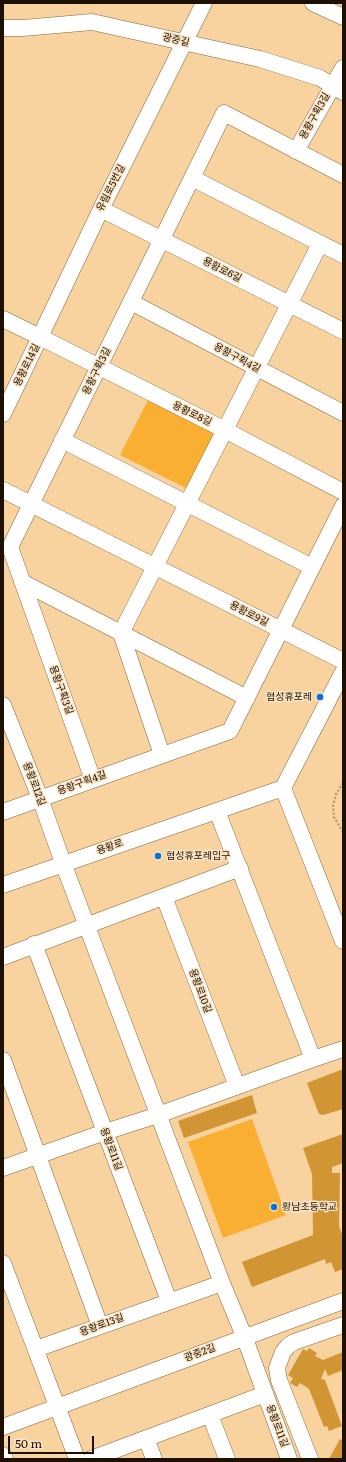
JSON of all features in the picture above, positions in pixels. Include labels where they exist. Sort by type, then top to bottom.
[{"type":"street","name":"유림로5번길","points":[[40,337],[101,209],[204,3]]},
{"type":"street","points":[[313,3],[343,17]]},
{"type":"street","name":"광중길","points":[[3,28],[23,28],[92,22],[260,59],[320,78],[338,89]]},
{"type":"street","name":"용황구획3길","points":[[93,780],[10,547],[224,113],[296,151],[338,89],[343,68]]},
{"type":"street","points":[[296,151],[343,175]]},
{"type":"street","points":[[192,178],[343,255]]},
{"type":"street","name":"용황로6길","points":[[101,209],[343,331]]},
{"type":"street","points":[[162,755],[122,633],[320,244]]},
{"type":"street","name":"용황구획4길","points":[[131,302],[343,413]]},
{"type":"street","points":[[3,319],[40,337]]},
{"type":"street","name":"용황로8길","points":[[40,337],[225,430],[343,492]]},
{"type":"street","name":"용황로14길","points":[[3,414],[40,337]]},
{"type":"street","points":[[62,440],[312,567]]},
{"type":"street","name":"용황로9길","points":[[3,490],[343,661]]},
{"type":"street","name":"용황구획4길","points":[[3,812],[230,731],[343,506]]},
{"type":"street","points":[[22,582],[247,698]]},
{"type":"street","points":[[343,672],[283,788],[343,941]]},
{"type":"street","name":"용황로12길","points":[[3,705],[40,798],[63,863]]},
{"type":"street","name":"용황로","points":[[3,885],[283,788]]},
{"type":"street","points":[[217,811],[313,1059]]},
{"type":"street","name":"용황로11길","points":[[63,863],[222,1283],[244,1336],[289,1459]]},
{"type":"street","points":[[3,957],[34,944],[240,868]]},
{"type":"street","name":"용황로10길","points":[[164,897],[237,1086]]},
{"type":"street","name":"용황로11길","points":[[34,944],[169,1301]]},
{"type":"street","points":[[3,1168],[343,1049]]},
{"type":"street","points":[[3,1060],[100,1326]]},
{"type":"street","points":[[3,1263],[78,1459]]},
{"type":"street","points":[[169,1301],[222,1283]]},
{"type":"street","name":"용황로13길","points":[[36,1349],[169,1301]]},
{"type":"street","name":"광중2길","points":[[3,1427],[244,1336],[343,1301]]},
{"type":"street","points":[[310,1459],[279,1380],[277,1368],[283,1352],[294,1342],[343,1325]]},
{"type":"street","name":"용황로11길","points":[[91,1459],[265,1394]]},
{"type":"street","points":[[210,1415],[227,1459]]},
{"type":"street","points":[[146,1438],[154,1459]]},
{"type":"street","points":[[3,1454],[5,1459]]},
{"type":"path","points":[[343,783],[336,794],[333,806],[334,817],[338,826],[343,832]]},
{"type":"shaded area","points":[[148,400],[228,440],[200,495],[120,455]]},
{"type":"shaded area","points":[[252,1119],[286,1215],[223,1238],[188,1142]]},
{"type":"building","points":[[343,1069],[343,1109],[323,1115],[319,1114],[307,1083]]},
{"type":"building","points":[[252,1095],[257,1113],[184,1138],[178,1121]]},
{"type":"building","points":[[343,1134],[343,1163],[332,1167],[332,1173],[340,1173],[339,1226],[343,1237],[343,1269],[335,1272],[331,1262],[326,1264],[325,1259],[252,1287],[242,1262],[313,1235],[312,1174],[303,1148]]},
{"type":"building","points":[[309,1348],[317,1353],[315,1356],[323,1360],[343,1352],[343,1370],[328,1376],[325,1369],[321,1379],[325,1380],[342,1426],[329,1431],[327,1426],[324,1427],[309,1389],[300,1383],[297,1387],[290,1383],[293,1378],[288,1375],[303,1349],[307,1351]]},
{"type":"building","points":[[340,1439],[343,1441],[343,1459],[329,1459]]},
{"type":"place","name":"협성휴포레","points":[[320,697]]},
{"type":"place","name":"협성휴포레입구","points":[[158,856]]},
{"type":"place","name":"황남초등학교","points":[[274,1207]]}]
